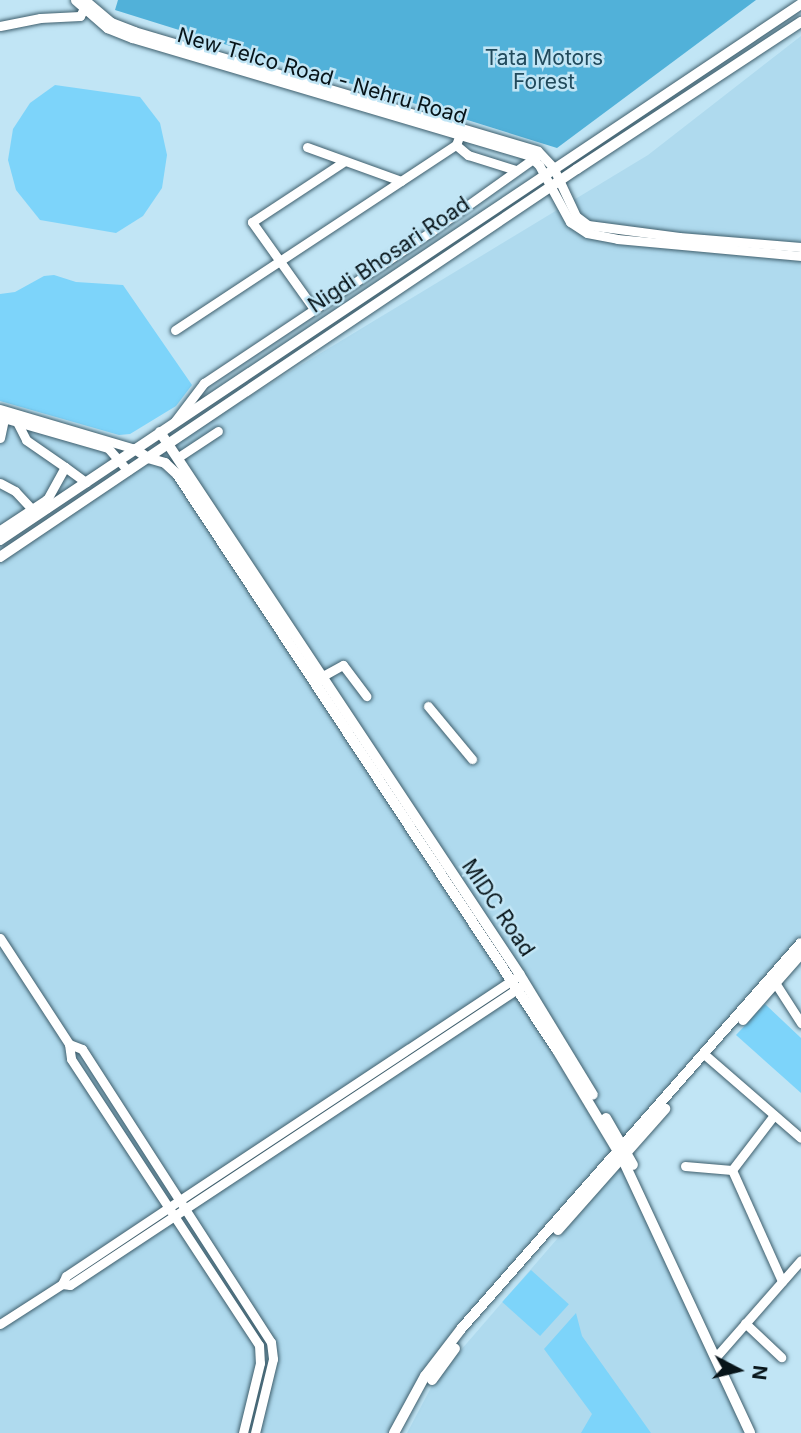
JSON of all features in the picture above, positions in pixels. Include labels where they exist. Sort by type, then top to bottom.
[{"type":"main road","name":"Nigdi Bhosari Road","points":[[0,540],[47,504],[86,482],[801,4]]},
{"type":"main road","name":"Nigdi Bhosari Road","points":[[0,558],[801,22]]},
{"type":"main road","points":[[160,432],[321,677],[347,724]]},
{"type":"main road","points":[[135,449],[148,458],[165,463],[177,474],[347,724]]},
{"type":"main road","name":"MIDC Road","points":[[347,724],[519,982],[623,1151],[750,1433]]},
{"type":"main road","points":[[402,1433],[447,1358],[773,980],[801,943]]},
{"type":"main road","points":[[773,980],[801,954]]},
{"type":"main road","points":[[394,1433],[441,1353],[623,1151]]},
{"type":"main road","name":"MIDC Road","points":[[717,1355],[757,1433]]},
{"type":"street","name":"New Telco Road - Nehru Road","points":[[75,0],[85,2],[119,26],[537,156]]},
{"type":"street","points":[[0,26],[40,18],[78,17],[85,2]]},
{"type":"street","points":[[175,330],[456,145],[460,131]]},
{"type":"street","points":[[456,145],[468,155],[516,170]]},
{"type":"street","points":[[307,148],[401,181]]},
{"type":"street","points":[[174,423],[204,383],[433,230],[537,156],[555,185],[570,222],[596,236],[801,256]]},
{"type":"street","points":[[314,310],[252,222],[345,161]]},
{"type":"street","points":[[555,185],[576,216],[588,225],[679,237],[801,247]]},
{"type":"street","points":[[433,230],[442,242]]},
{"type":"street","points":[[3,414],[17,422],[113,450],[128,471]]},
{"type":"street","points":[[0,438],[3,414]]},
{"type":"street","points":[[3,414],[135,449]]},
{"type":"street","points":[[17,422],[26,440],[86,482]]},
{"type":"street","points":[[177,458],[218,431]]},
{"type":"street","points":[[0,530],[32,509],[47,504],[65,467]]},
{"type":"street","points":[[0,483],[15,491],[32,509]]},
{"type":"street","points":[[321,677],[343,665],[366,696]]},
{"type":"street","points":[[428,705],[472,759]]},
{"type":"street","points":[[0,938],[69,1044],[71,1059],[254,1335],[259,1346],[261,1363],[243,1433]]},
{"type":"street","points":[[773,980],[801,1023]]},
{"type":"street","points":[[0,1324],[62,1284],[70,1285],[182,1204],[519,982]]},
{"type":"street","points":[[69,1044],[82,1049],[271,1342],[273,1359],[255,1433]]},
{"type":"street","points":[[706,1056],[801,1138]]},
{"type":"street","points":[[732,1170],[774,1115]]},
{"type":"street","points":[[685,1166],[732,1170]]},
{"type":"street","points":[[732,1170],[782,1281]]},
{"type":"street","points":[[717,1355],[801,1260]]},
{"type":"street","points":[[745,1324],[781,1357]]},
{"type":"street","points":[[254,1335],[264,1329]]},
{"type":"shaded area","points":[[801,36],[801,946],[414,1386],[389,1433],[0,1433],[0,558],[146,459],[648,155]]},
{"type":"shaded area","points":[[55,85],[140,97],[160,123],[167,155],[162,188],[143,216],[116,233],[40,220],[16,190],[8,160],[13,129],[30,103]]},
{"type":"shaded area","points":[[54,275],[76,282],[123,285],[192,385],[176,406],[130,434],[119,435],[0,401],[0,294],[15,292],[44,276]]},
{"type":"shaded area","points":[[0,422],[119,456],[0,536]]},
{"type":"shaded area","points":[[765,1004],[801,1038],[801,1093],[736,1035]]},
{"type":"shaded area","points":[[622,1164],[744,1433],[407,1433],[435,1380]]},
{"type":"shaded area","points":[[531,1270],[569,1304],[540,1336],[502,1302]]},
{"type":"shaded area","points":[[576,1313],[582,1336],[651,1433],[581,1433],[592,1414],[544,1349]]},
{"type":"green space","name":"Tata Motors Forest","points":[[118,0],[756,0],[557,148],[115,10]]}]
